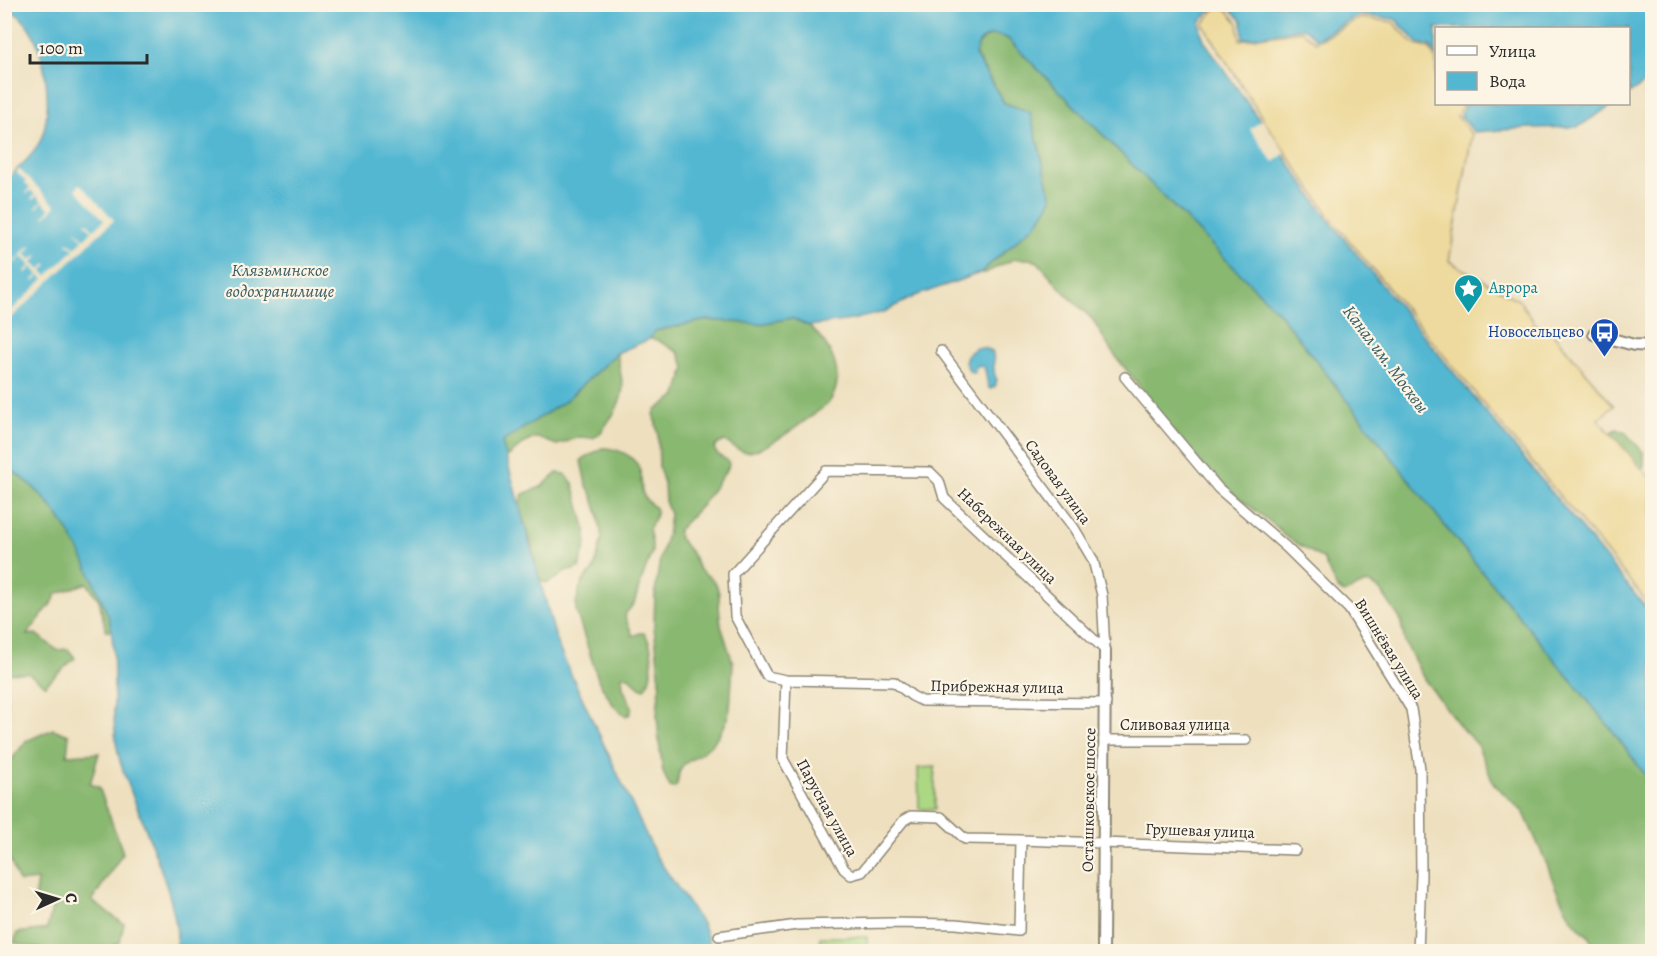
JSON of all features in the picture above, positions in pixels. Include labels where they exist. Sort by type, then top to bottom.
[{"type":"street","points":[[1594,334],[1634,345],[1653,346]]},
{"type":"street","name":"Садовая улица","points":[[941,351],[1074,528],[1093,560],[1102,595],[1105,650]]},
{"type":"street","name":"Вишнёвая улица","points":[[1125,377],[1218,488],[1286,548],[1349,609],[1411,709],[1420,769],[1421,875],[1418,951]]},
{"type":"street","name":"Набережная улица","points":[[786,680],[767,676],[735,616],[733,574],[826,471],[930,472],[939,482],[944,498],[1105,650]]},
{"type":"street","name":"Осташковское шоссе","points":[[1104,951],[1105,650]]},
{"type":"street","name":"Прибрежная улица","points":[[786,680],[894,682],[922,701],[1106,704]]},
{"type":"street","name":"Парусная улица","points":[[786,680],[783,759],[844,868],[851,875],[862,872],[904,820],[911,816],[940,817],[965,839],[1104,842]]},
{"type":"street","name":"Сливовая улица","points":[[1104,740],[1246,740]]},
{"type":"street","points":[[719,936],[797,925],[866,923],[957,924],[1019,931],[1021,840]]},
{"type":"street","name":"Грушевая улица","points":[[1104,842],[1295,850]]},
{"type":"green space","points":[[995,34],[1007,38],[1279,313],[1449,531],[1612,730],[1652,784],[1652,951],[1599,951],[1575,923],[1555,887],[1524,813],[1494,784],[1477,744],[1463,730],[1424,679],[1405,642],[1400,619],[1382,592],[1366,583],[1344,593],[1337,589],[1323,559],[1283,535],[1278,528],[1213,478],[1164,421],[1110,349],[1093,320],[1038,262],[1030,259],[1014,259],[985,273],[980,273],[1038,222],[1052,199],[1030,112],[1004,103],[975,54],[982,41]]},
{"type":"green space","points":[[791,318],[809,326],[824,342],[834,362],[837,384],[827,405],[764,447],[746,452],[725,441],[719,443],[715,450],[727,460],[728,468],[701,506],[678,530],[679,538],[692,554],[699,569],[717,586],[721,626],[733,663],[730,709],[725,725],[713,743],[683,765],[677,785],[674,788],[670,787],[663,772],[659,742],[657,714],[660,681],[654,627],[655,592],[670,514],[665,501],[664,484],[659,467],[658,434],[654,414],[656,410],[677,395],[685,367],[678,352],[657,340],[650,339],[654,331],[707,320],[760,324]]},
{"type":"green space","points":[[617,353],[623,387],[621,398],[615,412],[599,435],[592,438],[580,437],[557,445],[534,438],[506,458],[501,442],[564,402]]},
{"type":"green space","points":[[1617,429],[1626,433],[1644,453],[1644,467],[1638,473],[1606,435]]},
{"type":"green space","points":[[602,448],[623,453],[636,462],[640,470],[644,497],[656,510],[649,528],[652,552],[634,604],[625,617],[633,636],[644,633],[648,639],[652,653],[652,669],[645,689],[629,677],[622,676],[623,688],[632,707],[630,714],[626,716],[614,706],[599,682],[576,611],[580,587],[594,569],[602,538],[598,514],[586,484],[581,461]]},
{"type":"green space","points":[[5,457],[70,511],[118,631],[106,631],[99,600],[87,583],[56,594],[54,600],[27,635],[36,634],[57,650],[68,649],[75,658],[45,685],[28,673],[6,673],[8,721],[5,726]]},
{"type":"green space","points":[[557,473],[565,474],[573,483],[586,531],[586,544],[579,568],[567,570],[546,583],[539,579],[528,531],[520,517],[520,502],[523,494],[541,487]]},
{"type":"green space","points":[[53,729],[69,735],[67,755],[99,753],[90,784],[99,787],[123,853],[92,901],[124,924],[120,942],[104,951],[41,951],[41,949],[14,943],[17,933],[47,929],[53,905],[34,901],[37,880],[19,882],[5,848],[5,764],[8,764],[26,741]]},
{"type":"green space","points":[[935,767],[935,809],[919,809],[918,768]]},
{"type":"green space","points":[[820,937],[867,937],[867,951],[820,951]]},
{"type":"sand","name":"Аврора","points":[[1215,9],[1227,10],[1238,23],[1240,40],[1301,31],[1316,42],[1360,18],[1393,22],[1415,45],[1429,48],[1435,59],[1435,105],[1462,105],[1457,116],[1472,135],[1449,261],[1520,301],[1535,324],[1550,330],[1614,406],[1598,419],[1652,480],[1652,608],[1334,222],[1264,121],[1203,24]]},
{"type":"water","name":"Клязьминское водохранилище","points":[[5,5],[1215,5],[1200,22],[1205,42],[1328,219],[1652,615],[1652,784],[1612,730],[1449,531],[1279,313],[1007,38],[991,36],[979,43],[975,55],[1004,103],[1030,112],[1052,199],[1038,222],[980,273],[915,296],[884,312],[851,320],[809,326],[791,318],[760,324],[707,320],[655,331],[650,339],[617,353],[564,402],[502,442],[558,646],[656,856],[703,925],[712,951],[175,951],[177,934],[174,912],[157,858],[120,761],[115,730],[113,651],[107,613],[82,556],[62,521],[36,490],[5,467],[5,181],[30,157],[41,139],[47,111],[47,94],[42,60],[31,31],[21,18]]},
{"type":"water","points":[[1215,5],[1652,5],[1652,78],[1630,93],[1630,27],[1435,27],[1435,54],[1430,46],[1419,44],[1395,19],[1359,15],[1317,39],[1303,28],[1243,39],[1242,21],[1230,8]]},
{"type":"water","points":[[1465,105],[1612,105],[1578,127],[1474,132],[1461,116]]},
{"type":"water","points":[[976,348],[992,351],[997,380],[995,387],[990,389],[984,367],[979,365],[974,373],[970,372],[965,362],[968,354]]},
{"type":"pier","points":[[1263,120],[1286,153],[1273,162],[1250,129]]},
{"type":"pier","points":[[19,169],[56,206],[45,217],[50,209],[43,202],[36,207],[42,201],[37,196],[31,199],[35,195],[31,190],[26,193],[30,188],[16,172]]},
{"type":"pier","points":[[80,184],[114,220],[10,319],[5,312],[5,307],[10,312],[44,279],[40,275],[33,280],[39,274],[32,267],[26,273],[25,271],[31,265],[22,256],[14,262],[30,246],[25,254],[31,260],[38,256],[33,262],[40,270],[46,264],[48,265],[42,271],[47,276],[74,250],[68,242],[75,248],[83,240],[77,231],[84,239],[92,231],[85,223],[87,222],[94,230],[104,220],[76,189]]},
{"type":"place","name":"Аврора","points":[[1468,314]]},
{"type":"place","name":"Новосельцево","points":[[1605,358]]},
{"type":"water label","name":"Канал им. Москвы","points":[[1386,359]]}]
